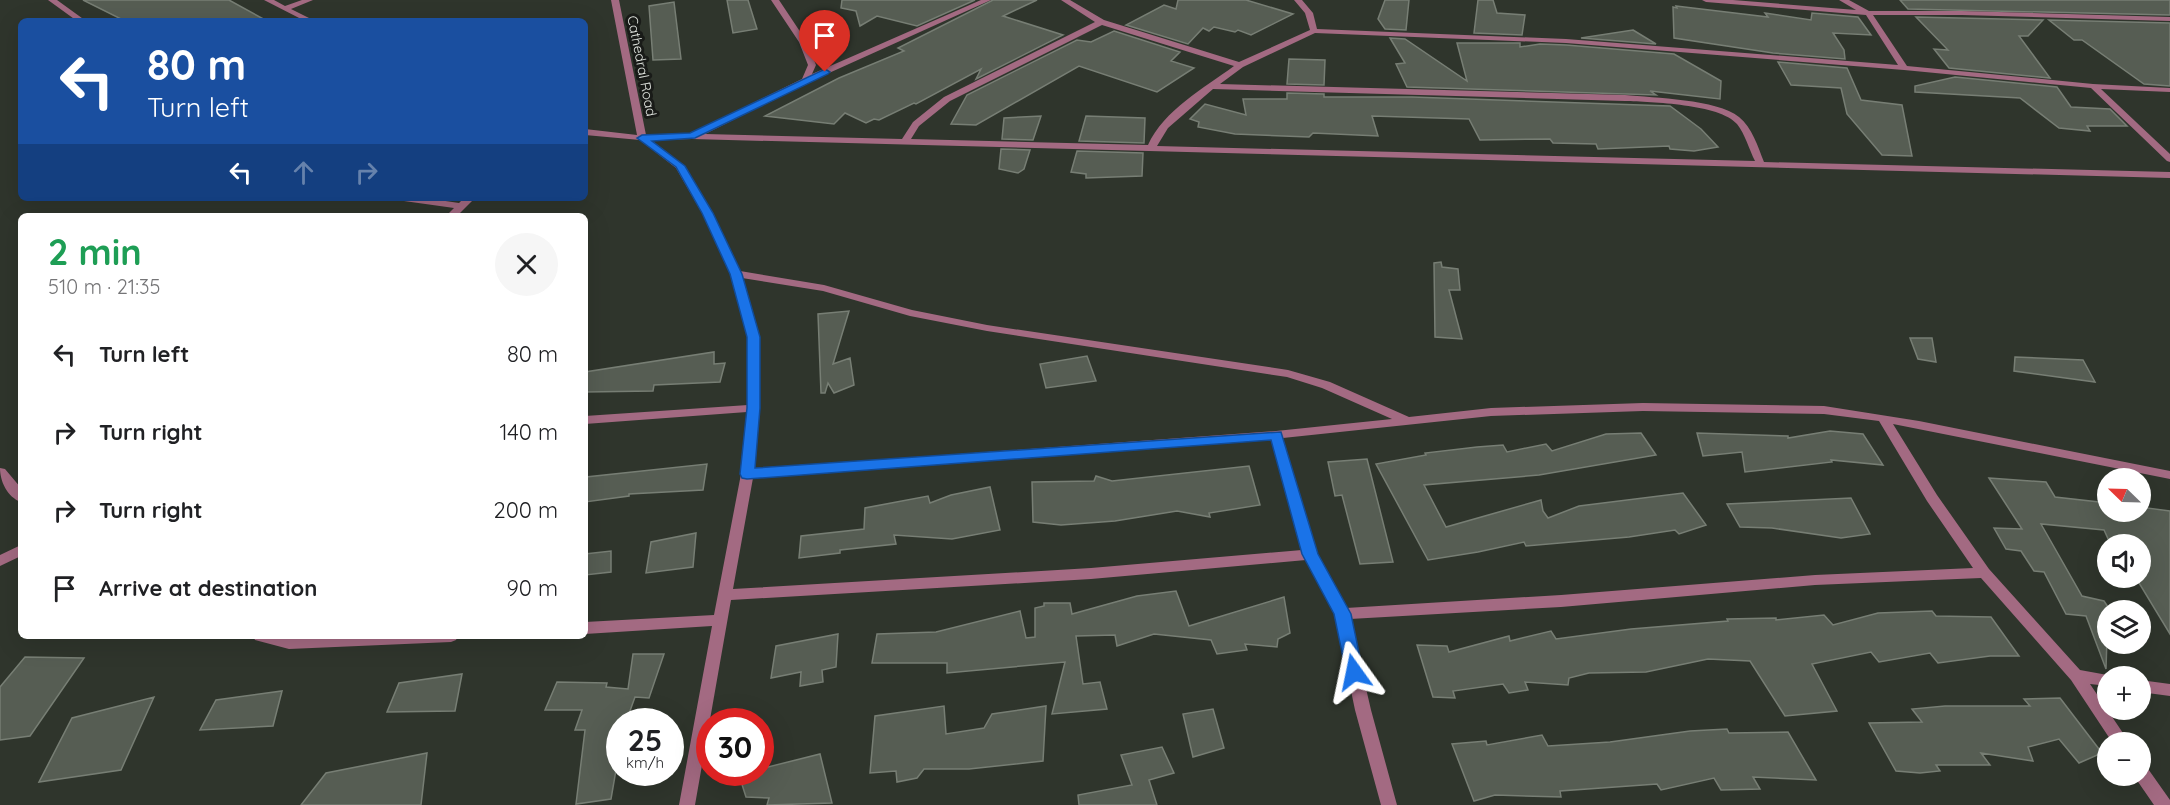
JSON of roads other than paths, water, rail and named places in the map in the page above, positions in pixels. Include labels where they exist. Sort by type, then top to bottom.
[{"type":"street","points":[[52,0],[78,18]]},
{"type":"street","points":[[268,0],[305,18]]},
{"type":"street","points":[[286,8],[309,0]]},
{"type":"street","name":"Cathedral Road","points":[[615,0],[642,138]]},
{"type":"street","points":[[775,0],[812,64],[806,80]]},
{"type":"street","points":[[692,136],[806,80],[987,0]]},
{"type":"street","points":[[1065,0],[1101,22],[1240,65]]},
{"type":"street","points":[[1298,0],[1309,13],[1314,31]]},
{"type":"street","points":[[1706,0],[1868,13],[1962,13],[2170,19]]},
{"type":"street","points":[[1843,0],[1868,13],[1904,68]]},
{"type":"street","points":[[905,142],[916,124],[947,99],[1101,22]]},
{"type":"street","points":[[1152,147],[1160,131],[1196,98],[1240,65],[1314,31],[1566,41],[1904,68],[2093,86],[2170,90]]},
{"type":"street","points":[[1212,86],[1614,97],[1676,103],[1721,110],[1738,119],[1760,163]]},
{"type":"street","points":[[2093,86],[2170,159]]},
{"type":"street","points":[[588,132],[642,138],[692,136],[1152,147],[2170,175]]},
{"type":"street","points":[[642,138],[680,166],[707,213],[736,274],[753,337],[754,408],[747,474],[687,805]]},
{"type":"street","points":[[425,201],[461,206]]},
{"type":"street","points":[[454,213],[467,201]]},
{"type":"street","points":[[736,274],[824,288],[910,314],[987,328],[1288,374],[1326,385],[1408,420]]},
{"type":"street","points":[[747,474],[1276,435],[1491,412],[1643,406],[1824,410],[1949,430],[2073,458],[2170,475]]},
{"type":"street","points":[[588,420],[754,408]]},
{"type":"street","points":[[1883,418],[1932,498],[1984,573],[2076,675],[2114,732]]},
{"type":"street","points":[[1276,435],[1310,554],[1342,614],[1363,710],[1389,805]]},
{"type":"street","points":[[0,472],[18,493]]},
{"type":"street","points":[[0,561],[18,552]]},
{"type":"street","points":[[725,595],[968,582],[1229,563],[1310,554]]},
{"type":"street","points":[[1342,614],[1394,609],[1561,601],[1815,580],[1984,573]]},
{"type":"street","points":[[588,628],[720,620]]},
{"type":"street","points":[[272,639],[289,643],[382,639]]},
{"type":"street","points":[[2076,675],[2097,678]]},
{"type":"street","points":[[2151,687],[2170,690]]},
{"type":"street","points":[[2151,786],[2164,805]]}]
